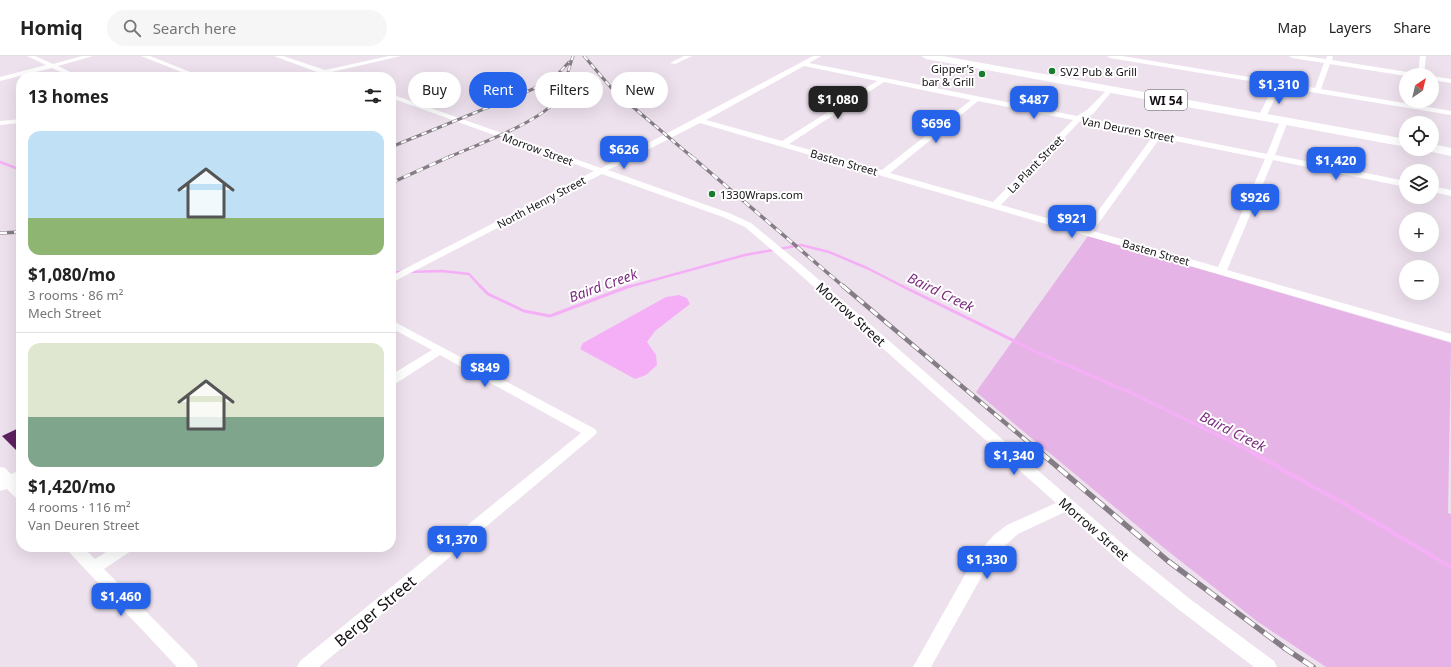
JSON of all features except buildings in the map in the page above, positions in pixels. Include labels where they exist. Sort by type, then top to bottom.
[{"type":"main road","name":"WI 54","points":[[926,56],[1399,142]]},
{"type":"main road","points":[[1439,149],[1451,152]]},
{"type":"street","points":[[30,56],[66,72]]},
{"type":"street","points":[[28,72],[90,56]]},
{"type":"street","points":[[144,56],[187,72]]},
{"type":"street","points":[[277,56],[325,72],[398,56]]},
{"type":"street","points":[[673,63],[689,56]]},
{"type":"street","name":"North Henry Street","points":[[396,277],[699,120],[818,56]]},
{"type":"street","points":[[1110,56],[1451,114]]},
{"type":"street","points":[[1292,56],[1329,59],[1399,72]]},
{"type":"street","points":[[1422,68],[1423,56]]},
{"type":"street","points":[[1317,91],[1329,59]]},
{"type":"street","name":"Van Deuren Street","points":[[802,64],[1399,183]]},
{"type":"street","points":[[0,79],[16,75]]},
{"type":"street","points":[[1439,79],[1451,81]]},
{"type":"street","points":[[783,144],[883,80]]},
{"type":"street","points":[[1262,118],[1278,84]]},
{"type":"street","name":"La Plant Street","points":[[995,205],[1078,119],[1090,112],[1110,90]]},
{"type":"street","name":"Morrow Street","points":[[396,98],[748,225],[784,255],[1127,558],[1184,604],[1268,667]]},
{"type":"street","points":[[884,173],[976,99]]},
{"type":"street","points":[[957,114],[968,110],[984,108],[1027,109]]},
{"type":"street","name":"Basten Street","points":[[699,120],[1451,338]]},
{"type":"street","points":[[0,123],[16,121]]},
{"type":"street","points":[[1221,271],[1284,121]]},
{"type":"street","points":[[1088,232],[1158,135]]},
{"type":"street","points":[[1439,190],[1451,193]]},
{"type":"street","points":[[396,326],[440,350],[396,378]]},
{"type":"street","name":"Berger Street","points":[[306,667],[590,432],[440,350]]},
{"type":"street","points":[[7,478],[16,488]]},
{"type":"street","points":[[922,667],[982,560],[1006,534],[1028,521],[1066,505]]},
{"type":"street","points":[[78,552],[189,667]]},
{"type":"street","points":[[93,568],[118,552]]},
{"type":"shaded area","points":[[1088,236],[1451,343],[1448,513],[1451,514],[1451,667],[1326,667],[1258,622],[1164,548],[976,392]]},
{"type":"shaded area","points":[[679,295],[687,298],[690,304],[655,331],[647,342],[656,355],[657,365],[646,375],[635,379],[580,349],[583,343],[666,297]]},
{"type":"waterway","name":"Baird Creek","points":[[0,162],[16,168]]},
{"type":"waterway","name":"Baird Creek","points":[[628,287],[745,255],[801,245],[829,252],[867,268],[903,287]]},
{"type":"waterway","name":"Baird Creek","points":[[408,272],[442,271],[469,274],[481,287]]},
{"type":"waterway","name":"Baird Creek","points":[[396,272],[401,272]]},
{"type":"waterway","name":"Baird Creek","points":[[481,287],[488,294],[524,311],[550,316],[630,286]]},
{"type":"waterway","name":"Baird Creek","points":[[903,287],[1039,353],[1138,396],[1251,452]]},
{"type":"waterway","name":"Baird Creek","points":[[1251,452],[1355,510],[1451,567]]},
{"type":"railway","points":[[449,157],[490,140],[538,116],[557,99],[573,56]]},
{"type":"railway","points":[[584,56],[614,91],[692,157]]},
{"type":"railway","points":[[396,145],[533,89],[558,74],[569,62]]},
{"type":"railway","points":[[396,181],[451,156]]},
{"type":"railway","points":[[691,156],[844,287]]},
{"type":"railway","points":[[0,233],[16,232]]},
{"type":"railway","points":[[843,286],[1041,453]]},
{"type":"railway","points":[[1040,452],[1168,561],[1286,649],[1313,667]]},
{"type":"place","name":"SV2 Pub & Grill","points":[[1052,71]]},
{"type":"place","name":"Gipper's bar & Grill","points":[[982,74]]},
{"type":"place","name":"1330Wraps.com","points":[[712,194]]}]
